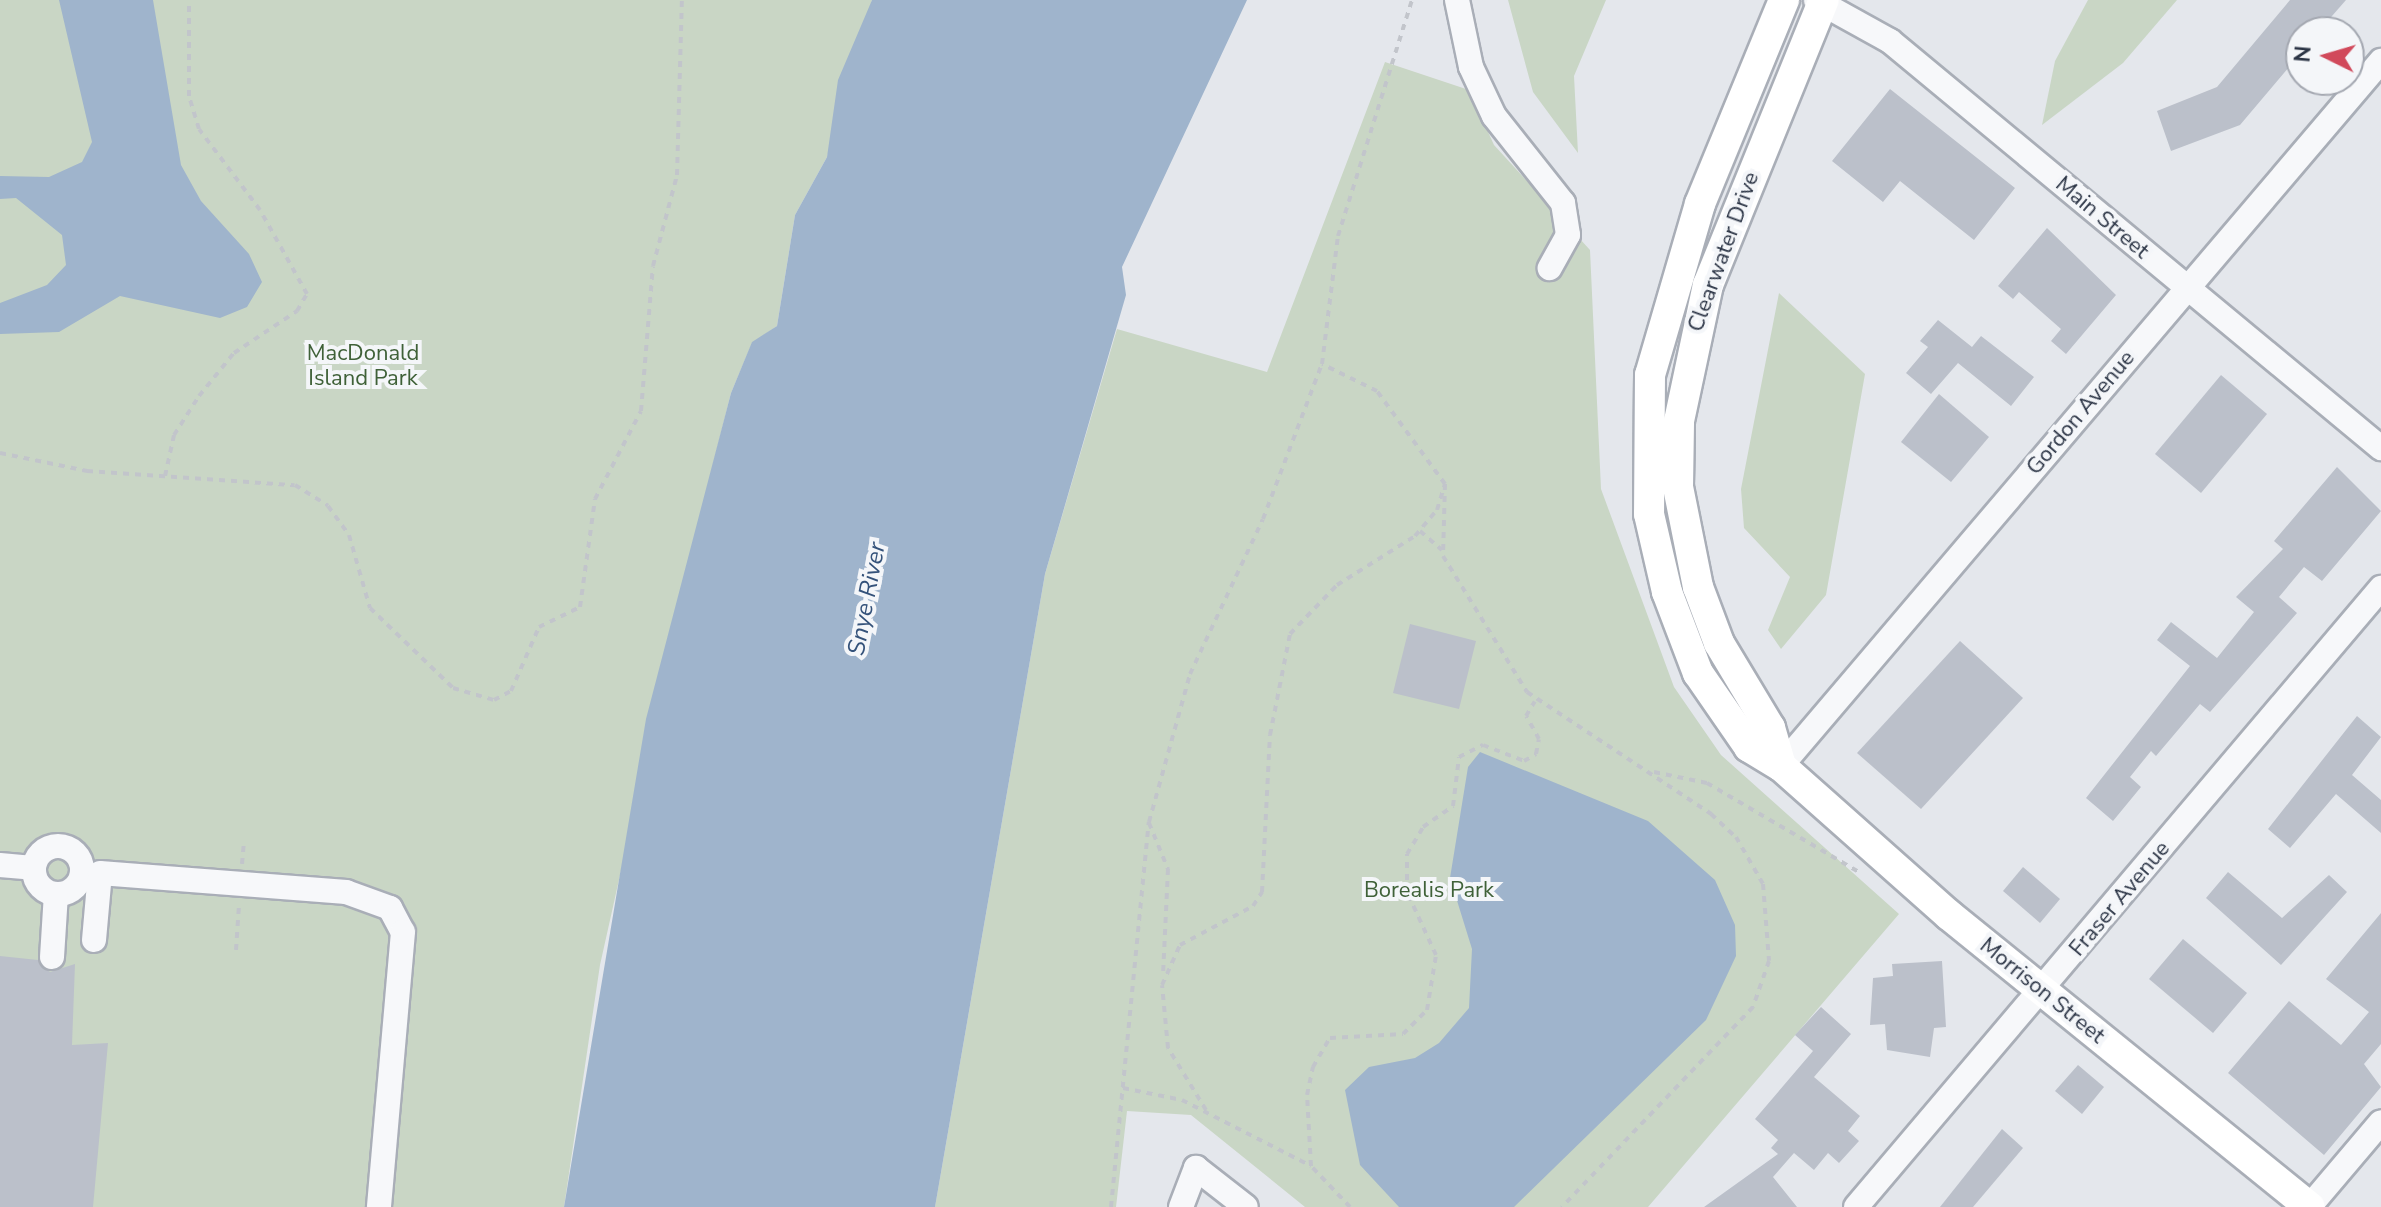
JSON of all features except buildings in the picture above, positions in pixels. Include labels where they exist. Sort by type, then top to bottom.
[{"type":"main road","name":"Clearwater Drive","points":[[1781,766],[1749,747],[1726,717],[1675,618],[1649,514],[1646,440],[1650,375],[1669,292],[1784,0]]},
{"type":"main road","name":"Clearwater Drive","points":[[1781,766],[1698,587],[1678,487],[1679,421],[1708,285],[1821,1]]},
{"type":"main road","name":"Morrison Street","points":[[1781,766],[2042,992],[2309,1207]]},
{"type":"street","points":[[1457,0],[1471,67],[1494,116],[1563,203],[1568,235],[1550,268]]},
{"type":"street","name":"Main Street","points":[[1821,1],[1890,41],[2381,448]]},
{"type":"street","name":"Gordon Avenue","points":[[1781,766],[2381,61]]},
{"type":"street","name":"Fraser Avenue","points":[[1856,1207],[2042,992],[2381,588]]},
{"type":"street","points":[[33,868],[46,848],[62,845],[77,853],[91,872],[94,940]]},
{"type":"street","points":[[0,865],[33,868]]},
{"type":"street","points":[[33,868],[40,886],[56,894],[74,888],[91,872],[376,899],[400,921],[379,1207]]},
{"type":"street","points":[[52,957],[56,894]]},
{"type":"street","points":[[2309,1207],[2381,1122]]},
{"type":"street","points":[[1181,1207],[1196,1168],[1246,1207]]},
{"type":"path","points":[[165,476],[174,435],[199,396],[234,353],[297,311],[307,294],[260,210],[199,129],[189,96],[189,0]]},
{"type":"path","points":[[0,453],[165,476],[295,485],[328,506],[349,535],[370,608],[453,688],[494,700],[511,691],[539,627],[580,607],[595,499],[641,411],[653,266],[677,175],[682,0]]},
{"type":"path","points":[[1111,1207],[1149,822],[1190,674],[1263,519],[1322,364],[1338,236],[1412,0]]},
{"type":"path","points":[[1322,364],[1377,391],[1445,484],[1442,550]]},
{"type":"path","points":[[1164,980],[1180,945],[1253,906],[1262,892],[1270,735],[1290,634],[1337,585],[1420,531],[1445,484]]},
{"type":"path","points":[[1420,531],[1442,550],[1535,701],[1652,771],[1711,814],[1752,861],[1769,940],[1765,980],[1726,1038],[1562,1207]]},
{"type":"path","points":[[1311,1166],[1307,1095],[1322,1049],[1341,1034],[1403,1034],[1434,992],[1436,955],[1407,892],[1414,840],[1453,806],[1459,757],[1483,745],[1524,761],[1536,754],[1539,739],[1526,716],[1535,701]]},
{"type":"path","points":[[1652,771],[1707,783],[1859,872]]},
{"type":"path","points":[[1149,822],[1168,869],[1164,980],[1168,1048],[1206,1110]]},
{"type":"path","points":[[236,950],[240,886]]},
{"type":"path","points":[[1123,1088],[1206,1110],[1311,1166],[1350,1207]]},
{"type":"green space","name":"MacDonald Island Park","points":[[0,0],[872,0],[827,157],[795,215],[777,326],[752,343],[731,393],[700,516],[600,965],[564,1207],[0,1207]]},
{"type":"green space","points":[[1508,0],[1606,0],[1574,76],[1578,153],[1533,92]]},
{"type":"green space","points":[[2088,0],[2177,0],[2123,63],[2042,125],[2055,61]]},
{"type":"green space","name":"Borealis Park","points":[[1385,62],[1469,90],[1494,145],[1590,250],[1601,489],[1674,687],[1721,755],[1899,914],[1648,1207],[1305,1207],[1191,1115],[1127,1111],[1116,1207],[935,1207],[1045,574],[1117,329],[1267,372]]},
{"type":"green space","points":[[1779,293],[1865,374],[1826,595],[1781,649],[1768,630],[1790,577],[1744,528],[1741,489]]},
{"type":"water","points":[[59,0],[153,0],[181,165],[201,201],[249,254],[262,282],[247,307],[220,318],[120,296],[59,332],[0,334],[0,303],[47,285],[66,265],[62,235],[16,198],[0,199],[0,176],[49,177],[82,162],[92,142]]},
{"type":"water","name":"Snye River","points":[[872,0],[1247,0],[1122,267],[1126,295],[1045,574],[935,1207],[564,1207],[646,719],[731,393],[752,342],[777,326],[795,215],[827,157],[838,80]]},
{"type":"water","points":[[1480,752],[1648,821],[1715,880],[1735,925],[1736,956],[1706,1020],[1514,1207],[1399,1207],[1360,1165],[1345,1090],[1369,1067],[1415,1058],[1439,1043],[1469,1008],[1472,949],[1450,878],[1468,767]]}]
